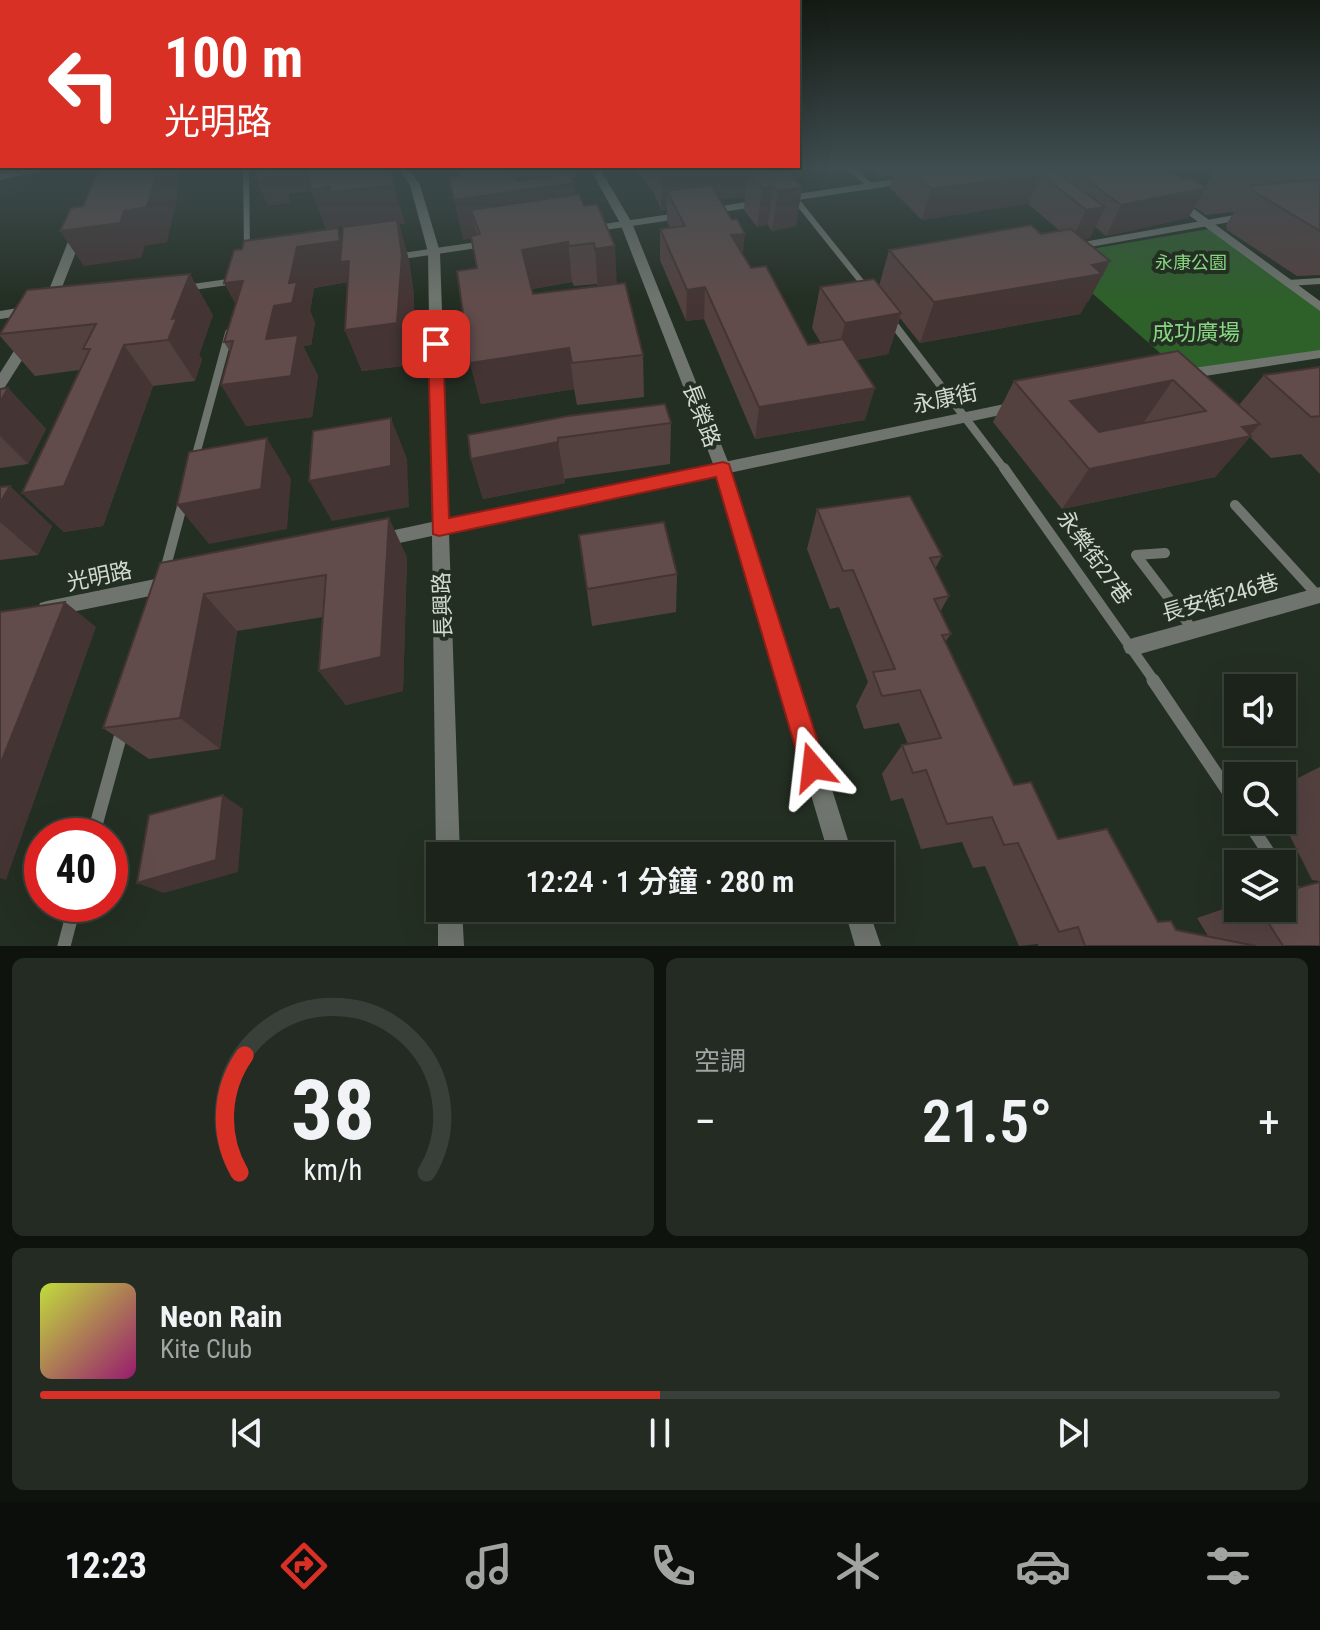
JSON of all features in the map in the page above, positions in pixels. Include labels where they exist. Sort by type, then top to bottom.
[{"type":"street","points":[[0,384],[48,308],[87,211]]},
{"type":"street","name":"長興路","points":[[422,211],[434,252],[448,842]]},
{"type":"street","name":"長榮路","points":[[619,211],[723,469],[837,842]]},
{"type":"street","points":[[1191,211],[1320,307]]},
{"type":"street","points":[[1158,379],[1320,354]]},
{"type":"street","name":"永康街","points":[[723,469],[1028,404]]},
{"type":"street","points":[[360,544],[723,469]]},
{"type":"street","name":"光明路","points":[[29,613],[159,593],[192,579]]},
{"type":"street","name":"長安街246巷","points":[[1133,647],[1319,595]]},
{"type":"street","points":[[450,922],[451,946]]},
{"type":"street","points":[[860,922],[868,946]]},
{"type":"lane","points":[[247,211],[248,258]]},
{"type":"lane","points":[[703,212],[708,211]]},
{"type":"lane","points":[[804,211],[870,294]]},
{"type":"lane","points":[[582,230],[687,214]]},
{"type":"lane","points":[[1074,247],[1205,221],[1248,217]]},
{"type":"lane","points":[[1093,234],[1104,242]]},
{"type":"lane","points":[[390,258],[493,243]]},
{"type":"lane","points":[[168,290],[244,279],[239,295]]},
{"type":"lane","points":[[861,282],[876,279]]},
{"type":"lane","points":[[1288,283],[1320,281]]},
{"type":"lane","points":[[0,315],[63,306]]},
{"type":"lane","name":"永樂街27巷","points":[[880,306],[967,416],[1133,647],[1224,785]]},
{"type":"lane","points":[[190,479],[231,325]]},
{"type":"lane","points":[[159,593],[186,494]]},
{"type":"lane","points":[[1235,505],[1319,595]]},
{"type":"lane","points":[[1165,553],[1136,555],[1193,630]]},
{"type":"lane","points":[[98,818],[125,718]]},
{"type":"lane","points":[[1296,894],[1305,908]]},
{"type":"lane","points":[[64,946],[70,922]]},
{"type":"green space","points":[[1209,229],[1320,307],[1320,355],[1184,374],[1050,256]]},
{"type":"building","points":[[69,211],[124,211],[120,223],[60,231]]},
{"type":"building","points":[[471,211],[600,211],[615,246],[595,249],[594,243],[569,246],[568,242],[522,250],[533,294],[625,283],[643,355],[572,363],[569,348],[470,363],[457,271],[477,268],[471,236],[480,234]]},
{"type":"building","points":[[677,211],[727,211],[732,220],[737,219],[745,234],[731,235],[751,268],[766,266],[808,345],[843,339],[875,388],[759,407],[705,287],[687,290],[660,229],[685,226]]},
{"type":"building","points":[[1287,211],[1320,211],[1320,231]]},
{"type":"building","points":[[397,220],[402,255],[397,323],[345,330],[349,261],[340,262],[343,227]]},
{"type":"building","points":[[1031,225],[1041,234],[1071,229],[1110,261],[1092,265],[1102,274],[934,302],[889,250]]},
{"type":"building","points":[[338,228],[340,241],[297,247],[289,283],[297,282],[292,303],[274,306],[266,339],[298,335],[291,376],[221,385],[233,341],[224,342],[243,281],[224,283],[234,250],[242,249],[244,241]]},
{"type":"building","points":[[190,274],[172,319],[177,318],[168,340],[124,345],[64,486],[22,493],[90,349],[83,349],[96,324],[0,334],[27,290]]},
{"type":"building","points":[[874,279],[901,313],[845,323],[820,287]]},
{"type":"building","points":[[1178,351],[1260,424],[1242,427],[1251,436],[1089,469],[1014,381]],"holes":[[[1173,380],[1206,411],[1099,432],[1070,401]]]},
{"type":"building","points":[[1320,367],[1320,416],[1311,417],[1264,375]]},
{"type":"building","points":[[8,388],[0,402],[0,389]]},
{"type":"building","points":[[665,404],[671,423],[558,438],[558,442],[471,459],[468,435],[568,416]]},
{"type":"building","points":[[391,418],[391,466],[309,481],[313,431]]},
{"type":"building","points":[[267,438],[261,489],[177,505],[189,452]]},
{"type":"building","points":[[10,486],[0,503],[0,487]]},
{"type":"building","points":[[910,496],[942,556],[930,558],[949,596],[934,599],[951,634],[942,635],[1014,785],[1031,782],[1058,839],[1107,829],[1158,922],[1171,921],[1176,930],[1256,946],[1085,946],[1078,927],[1059,932],[1018,843],[1004,845],[992,817],[947,824],[926,770],[913,773],[902,745],[941,738],[920,690],[882,696],[873,672],[895,669],[853,570],[843,571],[817,509]]},
{"type":"building","points":[[389,518],[381,657],[319,671],[326,575],[204,594],[180,718],[103,728],[160,563]]},
{"type":"building","points":[[664,522],[677,574],[587,589],[579,535]]},
{"type":"building","points":[[65,602],[0,765],[0,612]]},
{"type":"building","points":[[223,795],[216,860],[137,883],[149,815]]},
{"type":"building","points":[[1320,882],[1320,946],[1283,946],[1268,922],[1296,922],[1296,888]]},
{"type":"route","points":[[436,344],[439,528],[723,469],[813,767]]},
{"type":"park label","name":"永康公園","points":[[1191,263]]},
{"type":"park label","name":"成功廣場","points":[[1196,332]]}]
